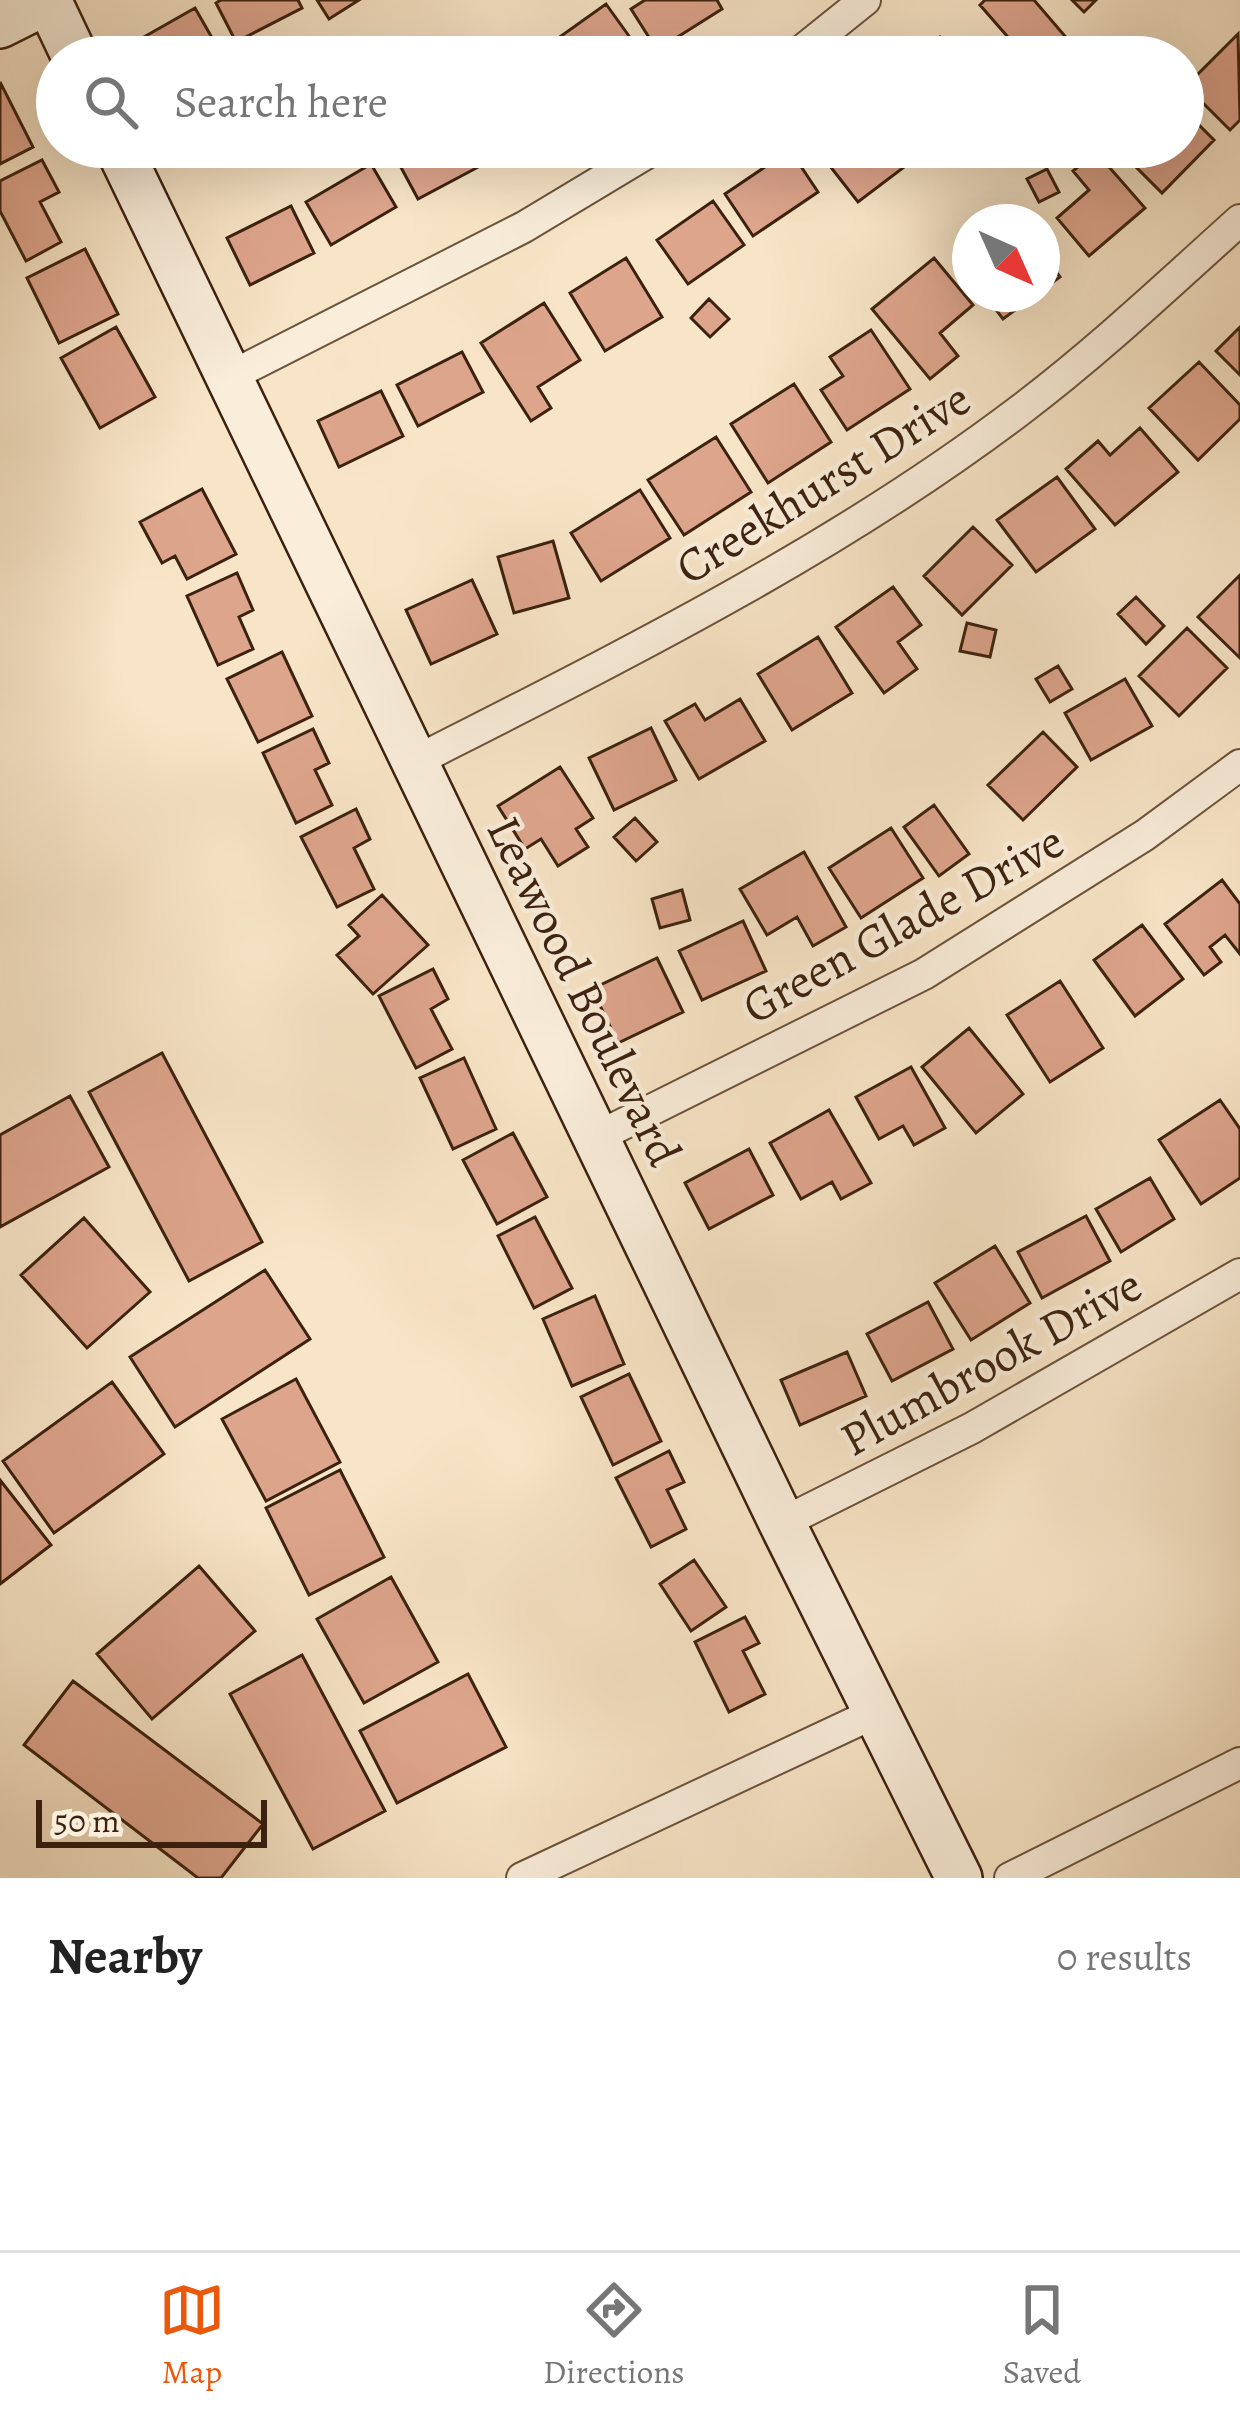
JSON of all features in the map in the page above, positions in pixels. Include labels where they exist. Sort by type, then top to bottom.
[{"type":"street","points":[[0,25],[49,0],[65,36]]},
{"type":"street","points":[[820,36],[865,0]]},
{"type":"street","name":"Leawood Boulevard","points":[[128,168],[782,1523],[959,1878]]},
{"type":"street","points":[[229,377],[524,227],[622,168]]},
{"type":"street","name":"Creekhurst Drive","points":[[414,762],[664,635],[898,495],[1019,411],[1240,220]]},
{"type":"street","name":"Green Glade Drive","points":[[595,1138],[923,974],[1073,883],[1240,765]]},
{"type":"street","name":"Plumbrook Drive","points":[[782,1523],[991,1418],[1240,1274]]},
{"type":"street","points":[[523,1878],[879,1711]]},
{"type":"street","points":[[1010,1878],[1240,1763]]},
{"type":"building","points":[[298,0],[302,8],[248,36],[233,36],[216,3]]},
{"type":"building","points":[[317,0],[359,0],[329,19]]},
{"type":"building","points":[[645,0],[717,0],[722,9],[679,36],[648,36],[631,9]]},
{"type":"building","points":[[985,0],[1034,0],[1065,36],[1007,36],[980,5]]},
{"type":"building","points":[[1072,0],[1096,0],[1084,12]]},
{"type":"building","points":[[606,4],[629,36],[561,36]]},
{"type":"building","points":[[195,8],[211,36],[146,36]]},
{"type":"building","points":[[1238,34],[1240,120],[1230,130],[1204,104],[1204,68]]},
{"type":"building","points":[[0,82],[33,147],[0,164]]},
{"type":"building","points":[[1204,130],[1214,140],[1204,150]]},
{"type":"building","points":[[36,163],[36,168],[46,168],[59,192],[40,202],[61,242],[26,261],[0,211],[0,181]]},
{"type":"building","points":[[364,168],[373,168],[396,207],[331,245],[306,202]]},
{"type":"building","points":[[401,168],[476,168],[418,199]]},
{"type":"building","points":[[763,168],[802,168],[818,192],[753,236],[725,194]]},
{"type":"building","points":[[831,168],[903,168],[858,202]]},
{"type":"building","points":[[1110,168],[1145,208],[1089,256],[1060,215],[1089,190],[1073,171]]},
{"type":"building","points":[[1137,168],[1187,168],[1162,193]]},
{"type":"building","points":[[1047,169],[1059,192],[1039,202],[1027,179]]},
{"type":"building","points":[[713,201],[744,245],[688,284],[657,240]]},
{"type":"building","points":[[291,206],[314,253],[250,285],[227,238]]},
{"type":"building","points":[[85,249],[118,314],[59,343],[27,278]]},
{"type":"building","points":[[626,258],[662,317],[605,351],[570,293]]},
{"type":"building","points":[[934,258],[952,280],[952,312],[965,312],[940,333],[958,356],[930,379],[872,309]]},
{"type":"building","points":[[709,299],[729,319],[710,337],[691,318]]},
{"type":"building","points":[[544,303],[580,360],[538,387],[551,408],[531,421],[481,343]]},
{"type":"building","points":[[116,327],[155,397],[100,428],[61,358]]},
{"type":"building","points":[[1240,327],[1240,375],[1216,351]]},
{"type":"building","points":[[871,330],[910,389],[847,430],[821,390],[843,376],[830,357]]},
{"type":"building","points":[[462,352],[483,392],[418,426],[397,385]]},
{"type":"building","points":[[1199,362],[1240,405],[1240,419],[1198,460],[1149,408]]},
{"type":"building","points":[[794,384],[831,442],[768,483],[731,424]]},
{"type":"building","points":[[381,391],[403,436],[339,467],[318,421]]},
{"type":"building","points":[[1140,428],[1178,472],[1115,525],[1066,469],[1098,441],[1110,455]]},
{"type":"building","points":[[716,437],[751,492],[684,535],[648,480]]},
{"type":"building","points":[[1057,477],[1095,529],[1036,572],[997,520]]},
{"type":"building","points":[[202,489],[236,554],[187,579],[175,556],[162,563],[140,522]]},
{"type":"building","points":[[640,490],[670,538],[601,581],[571,533]]},
{"type":"building","points":[[973,527],[1012,565],[962,615],[924,576]]},
{"type":"building","points":[[553,541],[569,598],[514,613],[498,557]]},
{"type":"building","points":[[237,573],[253,610],[239,617],[253,649],[218,665],[187,596]]},
{"type":"building","points":[[1240,575],[1240,658],[1198,617]]},
{"type":"building","points":[[472,580],[497,634],[431,664],[406,610]]},
{"type":"building","points":[[893,587],[921,625],[898,642],[917,669],[884,693],[836,627]]},
{"type":"building","points":[[1136,597],[1164,626],[1146,644],[1118,614]]},
{"type":"building","points":[[967,623],[996,630],[990,657],[960,651]]},
{"type":"building","points":[[1187,628],[1227,668],[1179,716],[1139,676]]},
{"type":"building","points":[[818,637],[852,693],[792,730],[758,674]]},
{"type":"building","points":[[282,652],[312,716],[258,742],[227,679]]},
{"type":"building","points":[[1058,666],[1072,689],[1050,702],[1036,679]]},
{"type":"building","points":[[1125,679],[1152,726],[1091,760],[1065,713]]},
{"type":"building","points":[[740,699],[765,741],[699,779],[665,721],[695,704],[705,720]]},
{"type":"building","points":[[651,728],[676,780],[614,810],[589,758]]},
{"type":"building","points":[[313,729],[329,763],[315,770],[332,805],[296,823],[263,753]]},
{"type":"building","points":[[1043,732],[1077,767],[1023,820],[988,785]]},
{"type":"building","points":[[560,767],[593,818],[576,829],[588,847],[558,866],[541,839],[525,849],[498,806]]},
{"type":"building","points":[[934,805],[969,854],[939,876],[904,827]]},
{"type":"building","points":[[356,809],[370,839],[354,848],[374,889],[337,907],[301,837]]},
{"type":"building","points":[[635,818],[657,842],[636,861],[614,837]]},
{"type":"building","points":[[891,828],[923,878],[861,918],[829,868]]},
{"type":"building","points":[[804,852],[846,927],[813,946],[797,917],[767,935],[740,889]]},
{"type":"building","points":[[1222,880],[1240,904],[1240,954],[1225,935],[1210,947],[1221,962],[1204,975],[1165,924]]},
{"type":"building","points":[[682,890],[690,920],[660,928],[652,899]]},
{"type":"building","points":[[382,895],[428,945],[373,994],[337,955],[359,936],[349,925]]},
{"type":"building","points":[[743,921],[766,971],[702,1000],[679,951]]},
{"type":"building","points":[[1142,925],[1183,979],[1135,1016],[1094,960]]},
{"type":"building","points":[[657,958],[683,1012],[618,1043],[592,989]]},
{"type":"building","points":[[433,969],[448,999],[431,1009],[452,1049],[416,1068],[379,996]]},
{"type":"building","points":[[1060,981],[1103,1048],[1050,1082],[1007,1015]]},
{"type":"building","points":[[969,1028],[1023,1094],[976,1133],[922,1067]]},
{"type":"building","points":[[162,1053],[262,1242],[189,1281],[89,1092]]},
{"type":"building","points":[[464,1058],[496,1129],[453,1149],[420,1078]]},
{"type":"building","points":[[911,1067],[945,1128],[914,1145],[903,1126],[879,1139],[856,1097]]},
{"type":"building","points":[[70,1096],[109,1167],[0,1227],[0,1135]]},
{"type":"building","points":[[1220,1100],[1240,1129],[1240,1178],[1201,1204],[1159,1140]]},
{"type":"building","points":[[829,1110],[871,1183],[841,1199],[832,1182],[801,1199],[770,1143]]},
{"type":"building","points":[[513,1133],[547,1197],[497,1224],[463,1160]]},
{"type":"building","points":[[749,1149],[773,1195],[709,1229],[685,1183]]},
{"type":"building","points":[[1150,1178],[1174,1219],[1121,1252],[1096,1209]]},
{"type":"building","points":[[1086,1216],[1110,1261],[1042,1298],[1018,1252]]},
{"type":"building","points":[[535,1217],[572,1288],[534,1308],[498,1236]]},
{"type":"building","points":[[84,1218],[150,1292],[87,1348],[21,1275]]},
{"type":"building","points":[[995,1246],[1030,1303],[971,1340],[935,1283]]},
{"type":"building","points":[[265,1270],[310,1339],[175,1427],[130,1357]]},
{"type":"building","points":[[595,1296],[624,1364],[572,1386],[543,1319]]},
{"type":"building","points":[[928,1302],[953,1349],[892,1381],[867,1334]]},
{"type":"building","points":[[847,1352],[866,1396],[800,1425],[781,1380]]},
{"type":"building","points":[[629,1374],[661,1441],[613,1465],[581,1397]]},
{"type":"building","points":[[296,1379],[340,1462],[266,1501],[222,1419]]},
{"type":"building","points":[[112,1382],[164,1454],[54,1533],[3,1461]]},
{"type":"building","points":[[669,1451],[684,1482],[667,1490],[686,1529],[651,1547],[616,1478]]},
{"type":"building","points":[[340,1470],[384,1557],[309,1595],[266,1508]]},
{"type":"building","points":[[0,1480],[51,1545],[0,1584]]},
{"type":"building","points":[[694,1560],[726,1607],[691,1631],[660,1584]]},
{"type":"building","points":[[199,1566],[255,1631],[152,1719],[97,1654]]},
{"type":"building","points":[[391,1577],[438,1662],[364,1703],[317,1619]]},
{"type":"building","points":[[745,1617],[759,1643],[743,1651],[765,1694],[729,1712],[695,1642]]},
{"type":"building","points":[[302,1655],[385,1811],[313,1849],[230,1694]]},
{"type":"building","points":[[468,1674],[506,1747],[397,1803],[360,1731]]},
{"type":"building","points":[[73,1681],[263,1824],[221,1878],[198,1878],[24,1745]]}]
